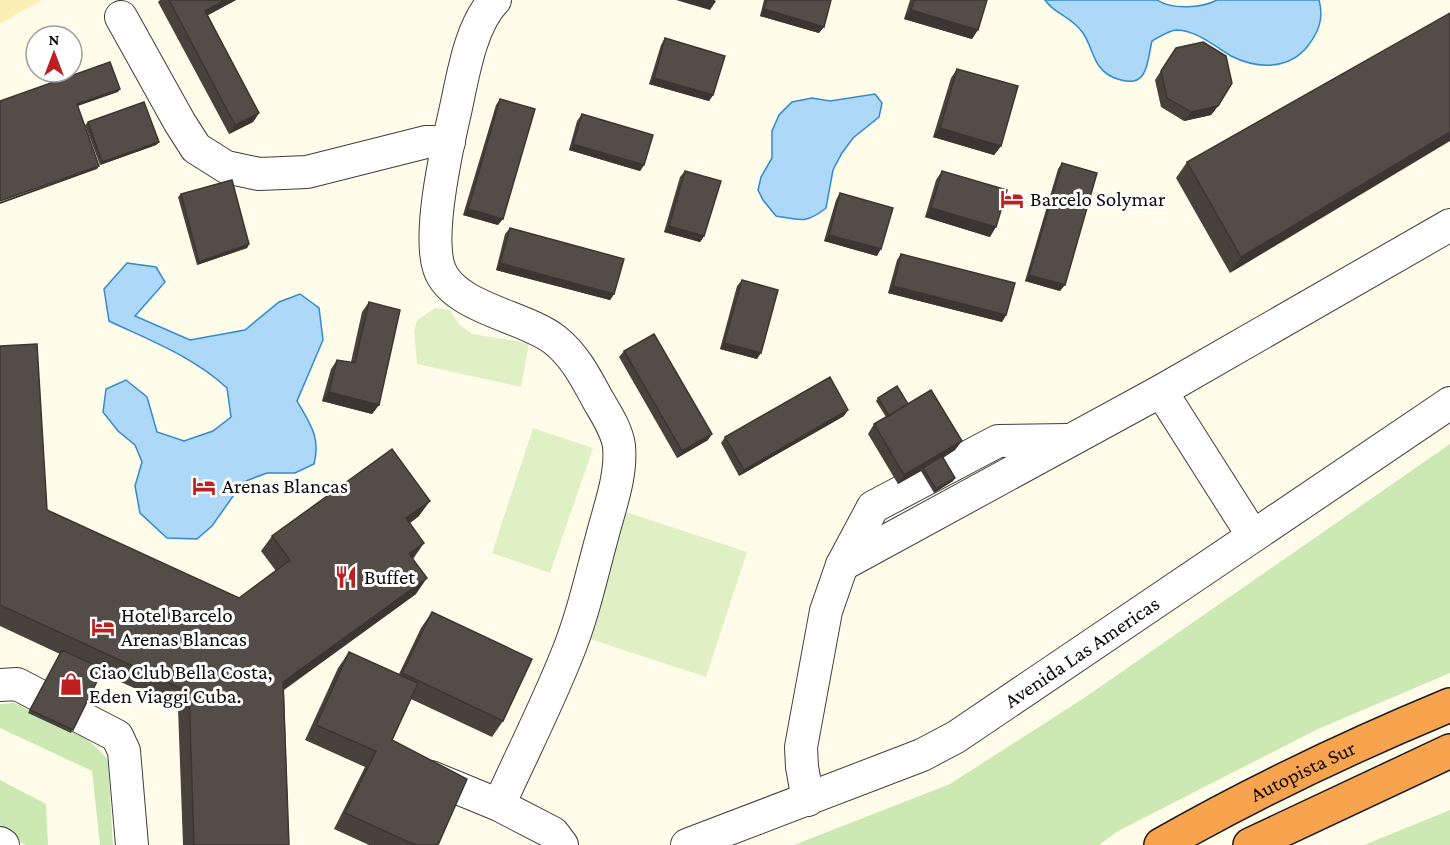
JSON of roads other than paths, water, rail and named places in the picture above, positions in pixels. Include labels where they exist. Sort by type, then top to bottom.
[{"type":"highway","name":"Autopista Sur","points":[[1161,845],[1227,808],[1406,723],[1450,705]]},
{"type":"highway","name":"Autopista Sur","points":[[1250,845],[1450,752]]},
{"type":"street","points":[[495,0],[477,26],[448,142],[435,226],[435,252],[439,271],[453,289],[474,303],[532,327],[554,339],[578,363],[610,422],[619,445],[618,468],[609,512],[579,619],[566,657],[499,805]]},
{"type":"street","points":[[121,17],[196,148],[226,167],[259,174],[307,172],[426,142],[448,142]]},
{"type":"street","points":[[808,800],[801,747],[826,611],[842,565],[1161,391],[1450,225]]},
{"type":"street","points":[[1161,391],[1253,536]]},
{"type":"street","name":"Avenida Las Americas","points":[[687,845],[922,755],[956,736],[1450,403]]},
{"type":"street","points":[[0,685],[17,684],[117,736],[124,751],[132,845]]},
{"type":"street","points":[[431,777],[499,805],[557,839],[585,845]]},
{"type":"water","points":[[1045,0],[1157,0],[1179,7],[1187,7],[1217,0],[1319,0],[1321,19],[1315,36],[1299,55],[1291,60],[1272,65],[1241,60],[1199,36],[1174,30],[1152,41],[1145,71],[1137,80],[1130,81],[1115,78],[1104,71],[1078,27],[1053,9]]},
{"type":"water","points":[[875,94],[882,103],[879,117],[853,138],[842,153],[833,170],[826,208],[808,219],[776,216],[758,190],[761,177],[772,158],[772,131],[779,115],[792,102],[812,98],[830,101]]},
{"type":"water","points":[[127,263],[156,267],[165,282],[135,316],[190,340],[245,330],[279,302],[300,294],[319,308],[323,340],[297,401],[315,438],[314,464],[295,473],[267,473],[243,482],[212,526],[197,539],[167,538],[140,513],[135,486],[142,462],[135,445],[118,431],[103,412],[106,389],[126,380],[147,397],[157,432],[184,441],[213,431],[231,417],[227,388],[186,358],[109,321],[104,289]]},
{"type":"place","name":"Barcelo Solymar","points":[[1012,199]]},
{"type":"place","name":"Arenas Blancas","points":[[204,486]]},
{"type":"place","name":"Buffet","points":[[346,577]]},
{"type":"place","name":"Hotel Barcelo Arenas Blancas","points":[[103,627]]},
{"type":"place","name":"Ciao Club Bella Costa, Eden Viaggi Cuba.","points":[[71,684]]}]
